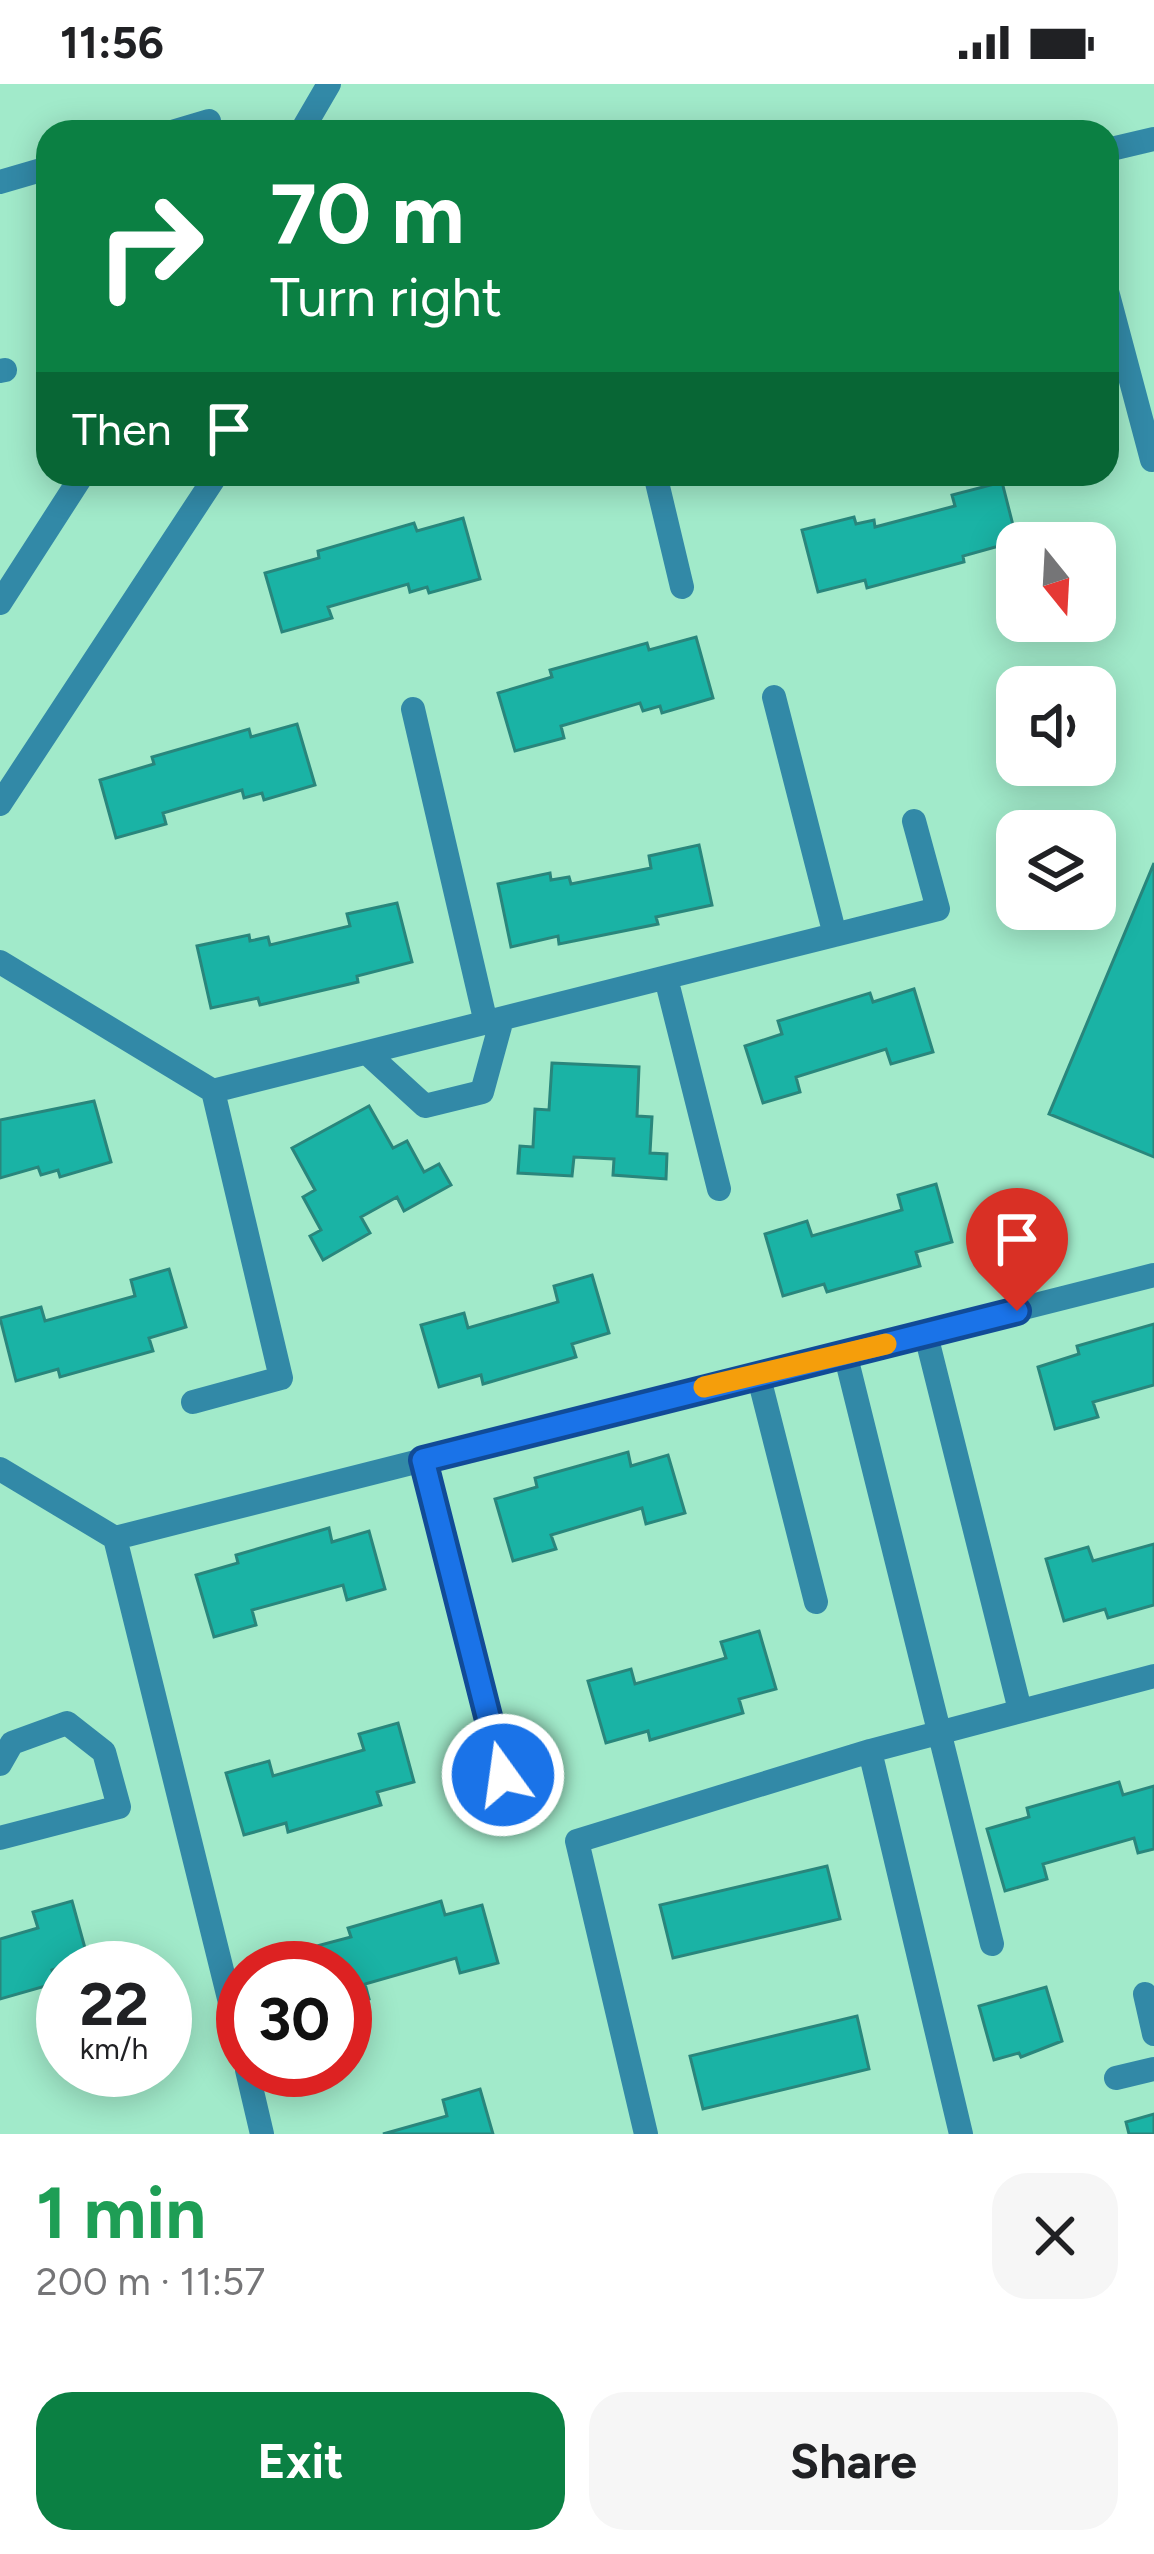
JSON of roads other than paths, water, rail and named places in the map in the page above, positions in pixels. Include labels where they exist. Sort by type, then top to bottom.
[{"type":"street","points":[[308,120],[329,84]]},
{"type":"street","points":[[1119,147],[1154,139]]},
{"type":"street","points":[[0,182],[36,172]]},
{"type":"street","points":[[1119,336],[1152,460]]},
{"type":"street","points":[[0,603],[75,486]]},
{"type":"street","points":[[0,804],[209,486]]},
{"type":"street","points":[[658,486],[682,587]]},
{"type":"street","points":[[774,697],[835,935]]},
{"type":"street","points":[[367,1053],[425,1106],[482,1092],[494,1021],[413,710]]},
{"type":"street","points":[[0,962],[213,1091],[938,909],[914,821]]},
{"type":"street","points":[[666,978],[719,1189]]},
{"type":"street","points":[[193,1402],[281,1378],[213,1091]]},
{"type":"street","points":[[115,1538],[1154,1275]]},
{"type":"street","points":[[926,1335],[1020,1710]]},
{"type":"street","points":[[845,1353],[992,1945]]},
{"type":"street","points":[[758,1373],[815,1602]]},
{"type":"street","points":[[423,1460],[503,1775]]},
{"type":"street","points":[[0,1469],[115,1538],[216,1946]]},
{"type":"street","points":[[646,2134],[577,1841],[870,1751],[1154,1676]]},
{"type":"street","points":[[0,1764],[12,1743],[67,1723],[104,1752],[119,1807],[0,1838]]},
{"type":"street","points":[[870,1751],[961,2134]]},
{"type":"street","points":[[1145,1994],[1154,2034]]},
{"type":"street","points":[[1116,2078],[1154,2069]]},
{"type":"street","points":[[253,2097],[262,2134]]}]
